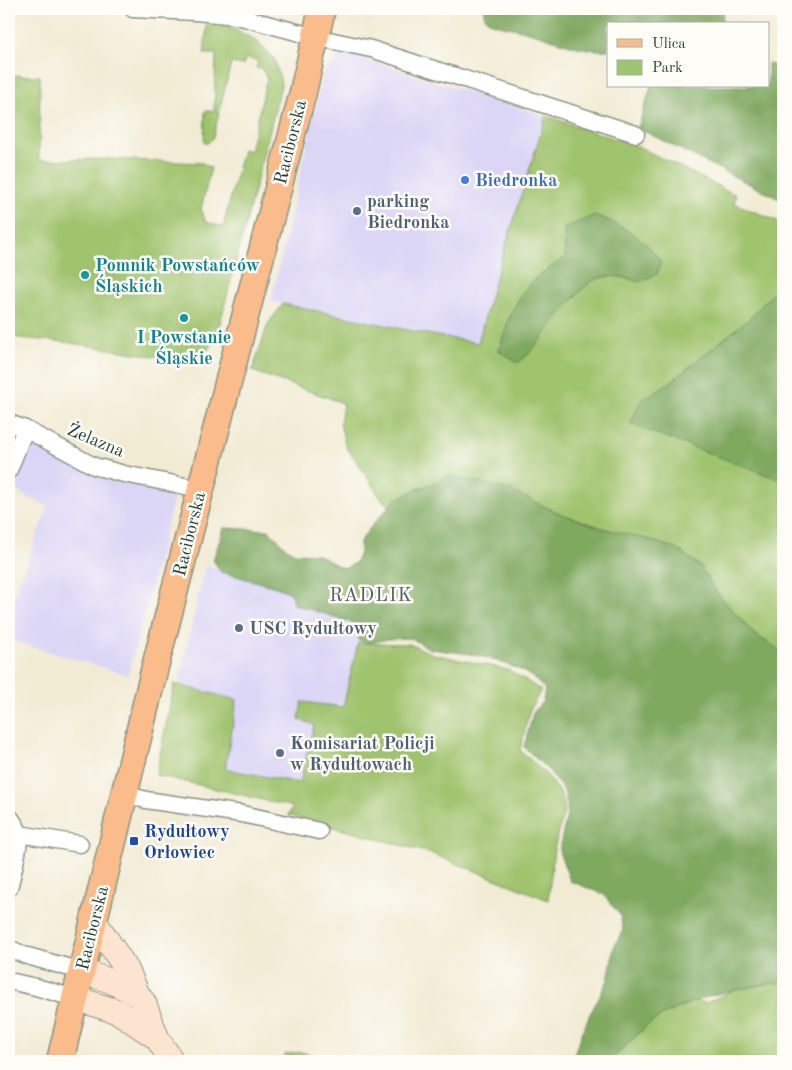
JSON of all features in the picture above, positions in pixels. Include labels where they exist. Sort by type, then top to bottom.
[{"type":"main road","name":"Raciborska","points":[[60,1061],[124,794],[322,9]]},
{"type":"street","points":[[133,9],[237,16],[316,37],[372,49],[636,134]]},
{"type":"street","name":"Żelazna","points":[[9,423],[25,429],[94,466],[200,489]]},
{"type":"street","points":[[9,470],[25,429]]},
{"type":"street","points":[[124,794],[146,800],[242,814],[319,830]]},
{"type":"street","points":[[9,816],[19,834],[9,888]]},
{"type":"street","points":[[19,834],[80,844]]},
{"type":"street","points":[[94,919],[127,970],[138,995],[144,1003],[157,1038],[172,1061]]},
{"type":"street","points":[[9,948],[24,955],[81,970],[112,981],[138,995]]},
{"type":"street","points":[[9,981],[36,987],[119,1012],[157,1038]]},
{"type":"shaded area","points":[[352,53],[371,61],[546,116],[492,290],[478,343],[271,301],[323,74],[339,56]]},
{"type":"shaded area","points":[[32,444],[89,471],[175,494],[128,675],[9,640],[9,609],[48,506],[24,496],[15,486]]},
{"type":"shaded area","points":[[205,565],[289,587],[361,622],[346,710],[303,717],[319,728],[303,787],[219,770],[177,690]]},
{"type":"green space","points":[[483,9],[723,9],[722,22],[607,22],[607,50],[577,47],[502,26],[488,21]]},
{"type":"green space","points":[[207,24],[232,28],[254,39],[274,58],[281,86],[216,339],[197,363],[64,342],[9,337],[9,75],[40,76],[39,160],[109,159],[202,163],[211,168],[201,209],[206,222],[223,227],[243,149],[250,151],[267,78],[262,69],[256,68],[258,61],[246,58],[243,65],[231,63],[213,138],[208,143],[204,143],[205,111],[214,111],[216,54],[204,54]]},
{"type":"green space","points":[[770,64],[783,69],[783,201],[638,128],[650,88],[770,88]]},
{"type":"green space","points":[[546,116],[637,146],[736,195],[734,203],[782,223],[783,221],[783,282],[750,318],[668,384],[641,400],[760,472],[783,481],[783,652],[755,635],[717,593],[700,566],[677,549],[602,528],[561,514],[436,482],[405,495],[389,507],[346,447],[340,424],[343,403],[252,371],[268,324],[283,304],[478,343],[492,290]],"holes":[[[595,215],[623,228],[639,282],[618,277],[597,279],[580,291],[527,356],[499,350],[510,315],[523,292],[537,277],[565,258]]]},
{"type":"green space","points":[[595,215],[632,233],[648,246],[661,262],[657,274],[639,282],[611,276],[599,278],[591,282],[568,304],[534,348],[518,363],[499,351],[515,306],[532,283],[565,258],[564,228]]},
{"type":"green space","points":[[783,282],[783,481],[630,424],[641,400],[668,384],[750,318]]},
{"type":"green space","points":[[445,475],[507,489],[561,514],[602,528],[677,549],[700,566],[717,593],[755,635],[783,652],[783,983],[751,986],[694,1001],[661,1016],[649,1024],[610,1061],[571,1061],[589,1016],[608,980],[614,947],[623,930],[620,915],[603,894],[570,881],[559,851],[568,809],[564,791],[549,771],[524,747],[533,713],[543,701],[545,689],[521,670],[489,658],[430,649],[411,638],[389,639],[368,643],[358,640],[360,625],[293,604],[291,593],[221,572],[213,560],[224,528],[269,530],[285,547],[295,553],[317,554],[340,567],[346,568],[356,562],[360,553],[360,541],[396,499],[436,482]]},
{"type":"green space","points":[[358,643],[409,644],[433,654],[509,670],[541,690],[530,710],[520,750],[546,774],[560,792],[565,808],[554,849],[548,900],[430,853],[288,815],[293,807],[156,775],[174,684],[237,700],[225,769],[300,783],[314,725],[299,719],[302,702],[343,707]]},
{"type":"green space","points":[[783,983],[783,1061],[610,1061],[649,1024],[663,1015],[695,1001],[706,1003],[731,991]]},
{"type":"green space","points":[[302,1052],[334,1061],[281,1061],[286,1054]]},
{"type":"place","name":"Biedronka","points":[[465,180]]},
{"type":"place","name":"parking Biedronka","points":[[357,211]]},
{"type":"place","name":"Pomnik Powstańców Śląskich","points":[[85,275]]},
{"type":"place","name":"I Powstanie Śląskie","points":[[184,318]]},
{"type":"place","name":"USC Rydułtowy","points":[[239,628]]},
{"type":"place","name":"Komisariat Policji w Rydułtowach","points":[[280,753]]},
{"type":"place","name":"Rydułtowy Orłowiec","points":[[134,841]]},
{"type":"district","name":"RADLIK","points":[[371,594]]}]
